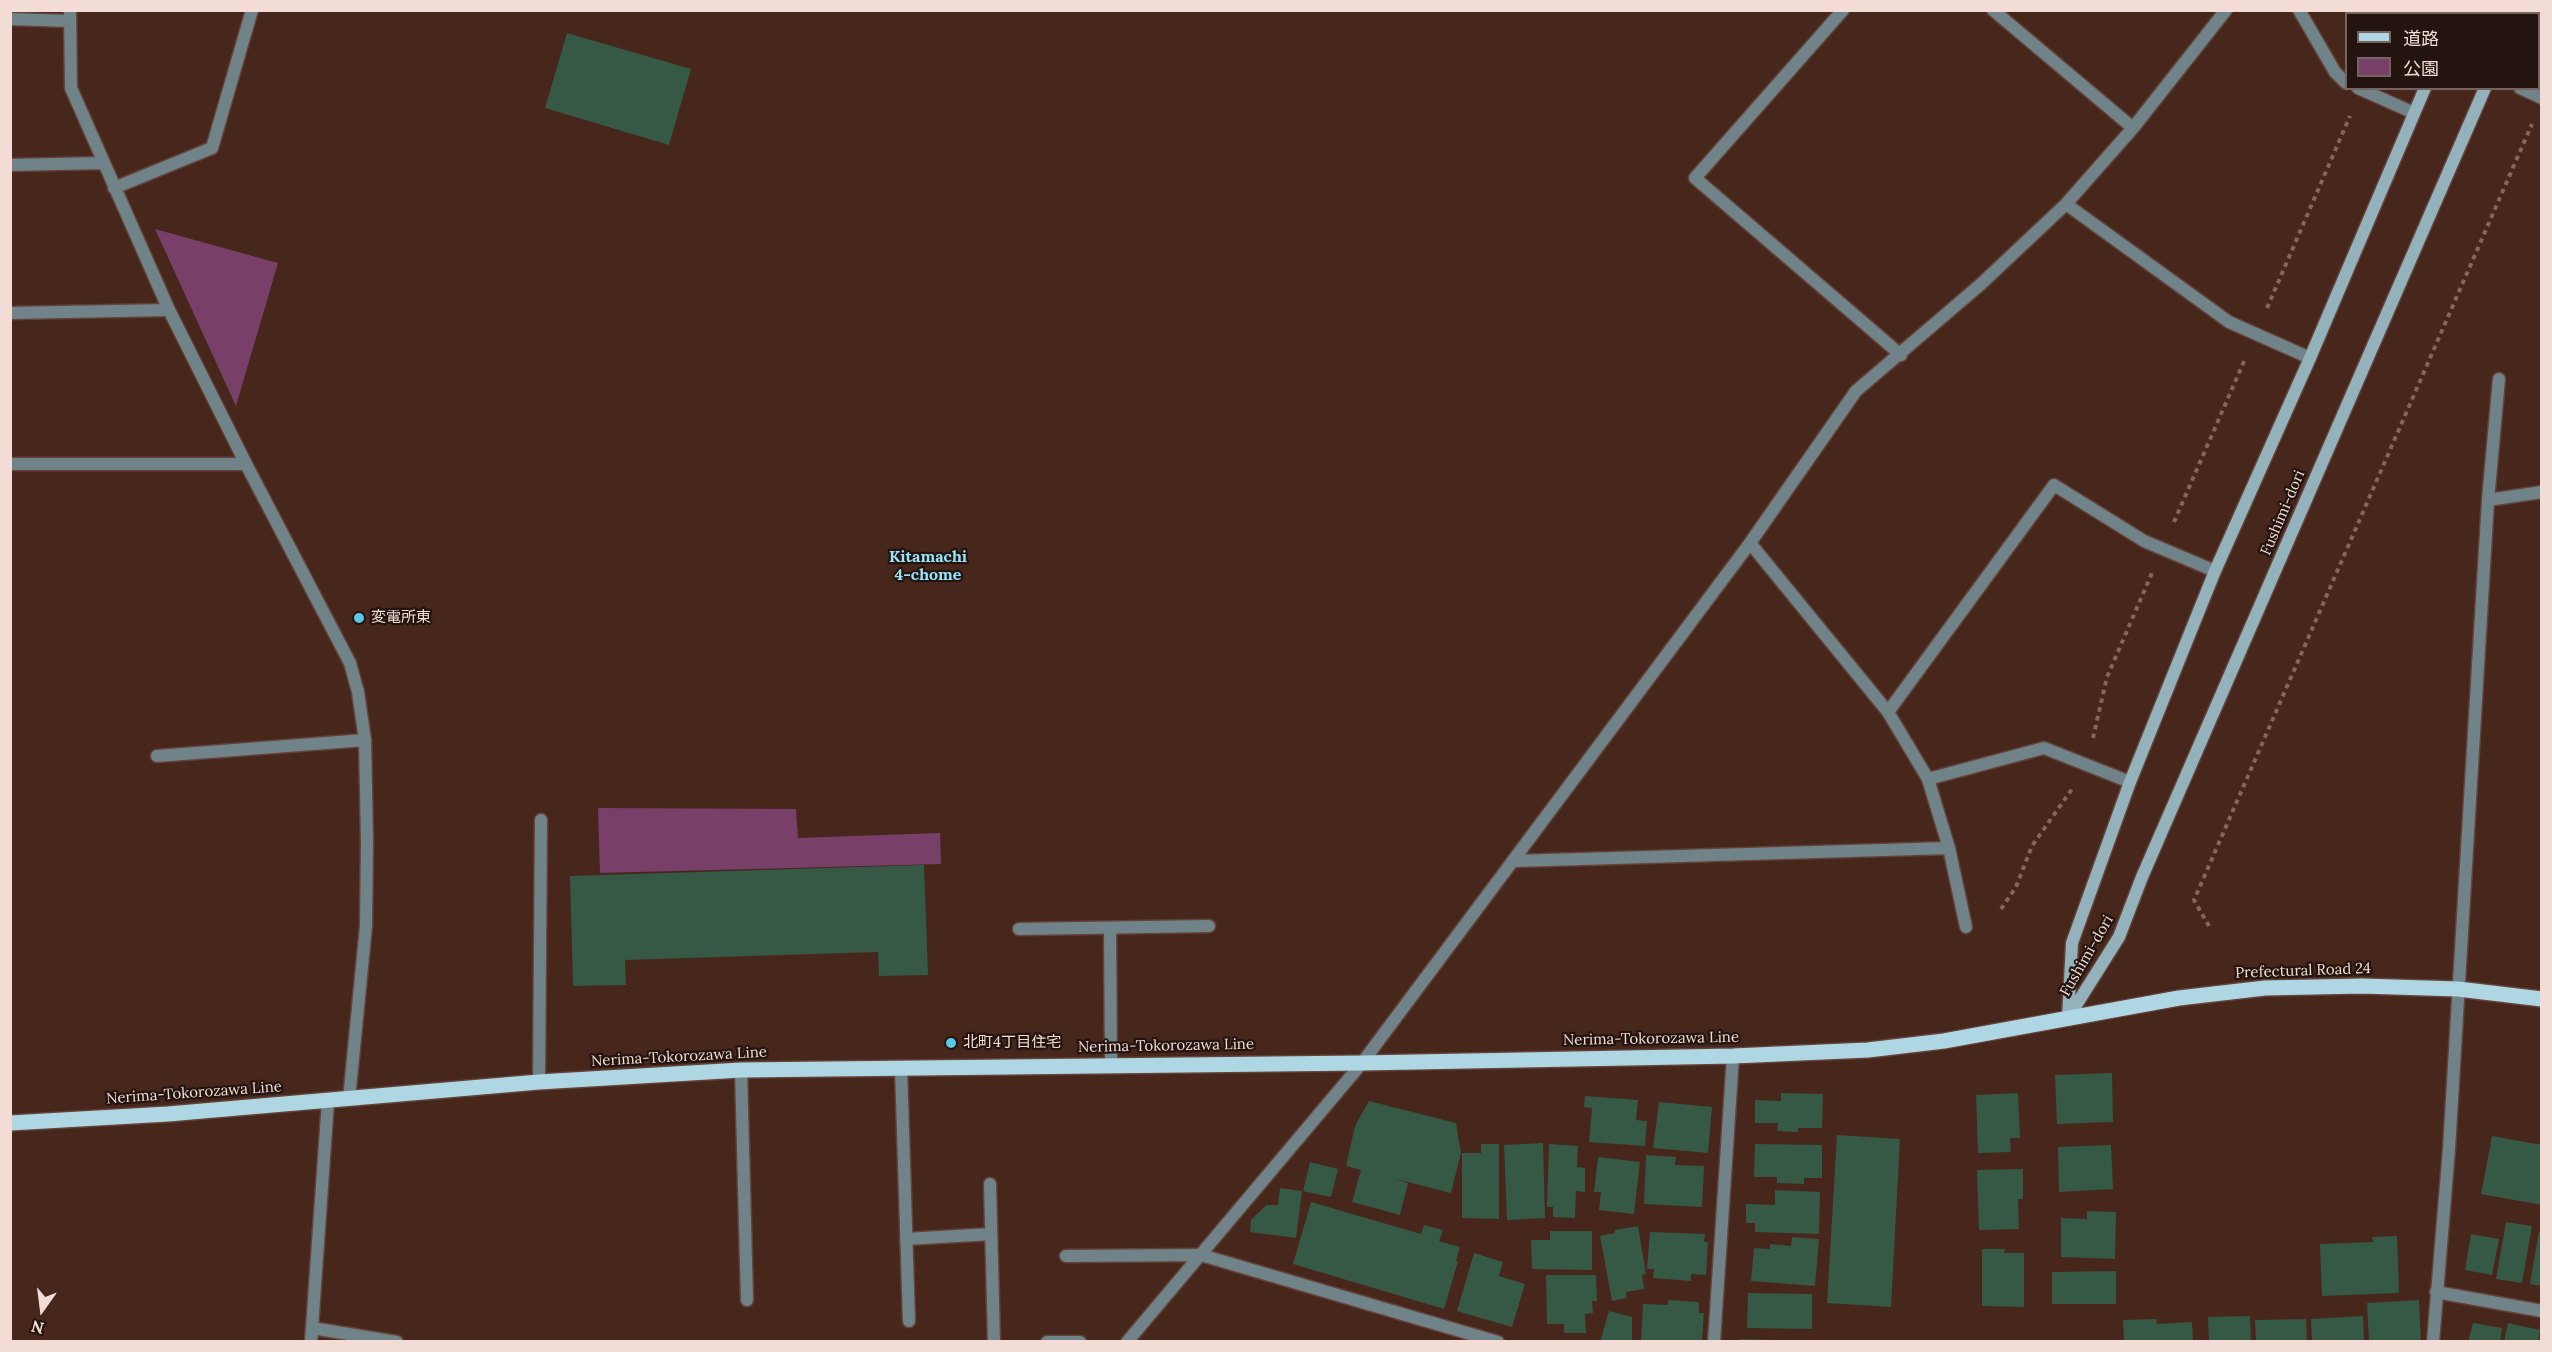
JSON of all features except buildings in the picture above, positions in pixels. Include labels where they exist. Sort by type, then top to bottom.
[{"type":"main road","name":"Fushimi-dori","points":[[2068,1018],[2072,943],[2130,782],[2215,571],[2310,358],[2424,90]]},
{"type":"main road","name":"Fushimi-dori","points":[[2068,1018],[2119,937],[2142,877],[2484,90]]},
{"type":"main road","name":"Prefectural Road 24","points":[[2068,1018],[2179,998],[2265,988],[2362,986],[2458,989],[2541,999]]},
{"type":"main road","name":"Nerima-Tokorozawa Line","points":[[10,1123],[168,1114],[539,1083],[741,1070],[1362,1063],[1733,1056],[1868,1050],[1944,1041],[2068,1018]]},
{"type":"street","points":[[114,189],[212,148],[252,10]]},
{"type":"street","points":[[1843,10],[1695,178],[1901,355]]},
{"type":"street","points":[[1993,10],[2133,128]]},
{"type":"street","points":[[1127,1341],[1362,1063],[1750,543],[1856,391],[1901,355],[2016,253],[2066,204],[2133,128],[2226,10]]},
{"type":"street","points":[[2299,10],[2335,72],[2345,82]]},
{"type":"street","points":[[10,19],[70,16],[70,88],[169,310],[350,663],[358,692],[365,740],[366,926],[349,1099]]},
{"type":"street","points":[[2362,90],[2414,112]]},
{"type":"street","points":[[2524,90],[2541,98]]},
{"type":"street","points":[[10,165],[103,163]]},
{"type":"street","points":[[2066,204],[2229,322],[2310,358]]},
{"type":"street","points":[[10,313],[169,310]]},
{"type":"street","points":[[2433,1341],[2449,1149],[2488,500],[2499,379]]},
{"type":"street","points":[[10,464],[246,464]]},
{"type":"street","points":[[1888,712],[2054,485],[2144,541],[2215,571]]},
{"type":"street","points":[[2488,500],[2541,492]]},
{"type":"street","points":[[1750,543],[1888,712],[1928,779],[1949,848],[1966,927]]},
{"type":"street","points":[[157,756],[365,740]]},
{"type":"street","points":[[1928,779],[2044,748],[2130,782]]},
{"type":"street","points":[[539,1083],[541,820]]},
{"type":"street","points":[[1514,861],[1949,848]]},
{"type":"street","points":[[1019,929],[1209,926]]},
{"type":"street","points":[[1110,928],[1111,1065]]},
{"type":"street","points":[[1714,1341],[1733,1056]]},
{"type":"street","points":[[901,1068],[909,1321]]},
{"type":"street","points":[[741,1070],[747,1300]]},
{"type":"street","points":[[311,1341],[328,1101]]},
{"type":"street","points":[[990,1184],[994,1341]]},
{"type":"street","points":[[906,1239],[991,1234]]},
{"type":"street","points":[[1066,1256],[1201,1255],[1498,1341]]},
{"type":"street","points":[[2436,1292],[2541,1311]]},
{"type":"street","points":[[312,1328],[397,1341]]},
{"type":"street","points":[[1047,1341],[1080,1341]]},
{"type":"path","points":[[2001,909],[2016,887],[2032,846],[2071,792],[2092,740],[2107,677],[2360,90]]},
{"type":"path","points":[[2209,926],[2194,900],[2532,123]]},
{"type":"green space","points":[[155,229],[278,263],[236,406]]},
{"type":"green space","points":[[598,808],[796,809],[798,838],[940,833],[941,864],[600,873]]},
{"type":"place","name":"変電所東","points":[[359,618]]},
{"type":"place","name":"北町4丁目住宅","points":[[951,1043]]},
{"type":"district","name":"Kitamachi 4-chome","points":[[928,566]]}]
